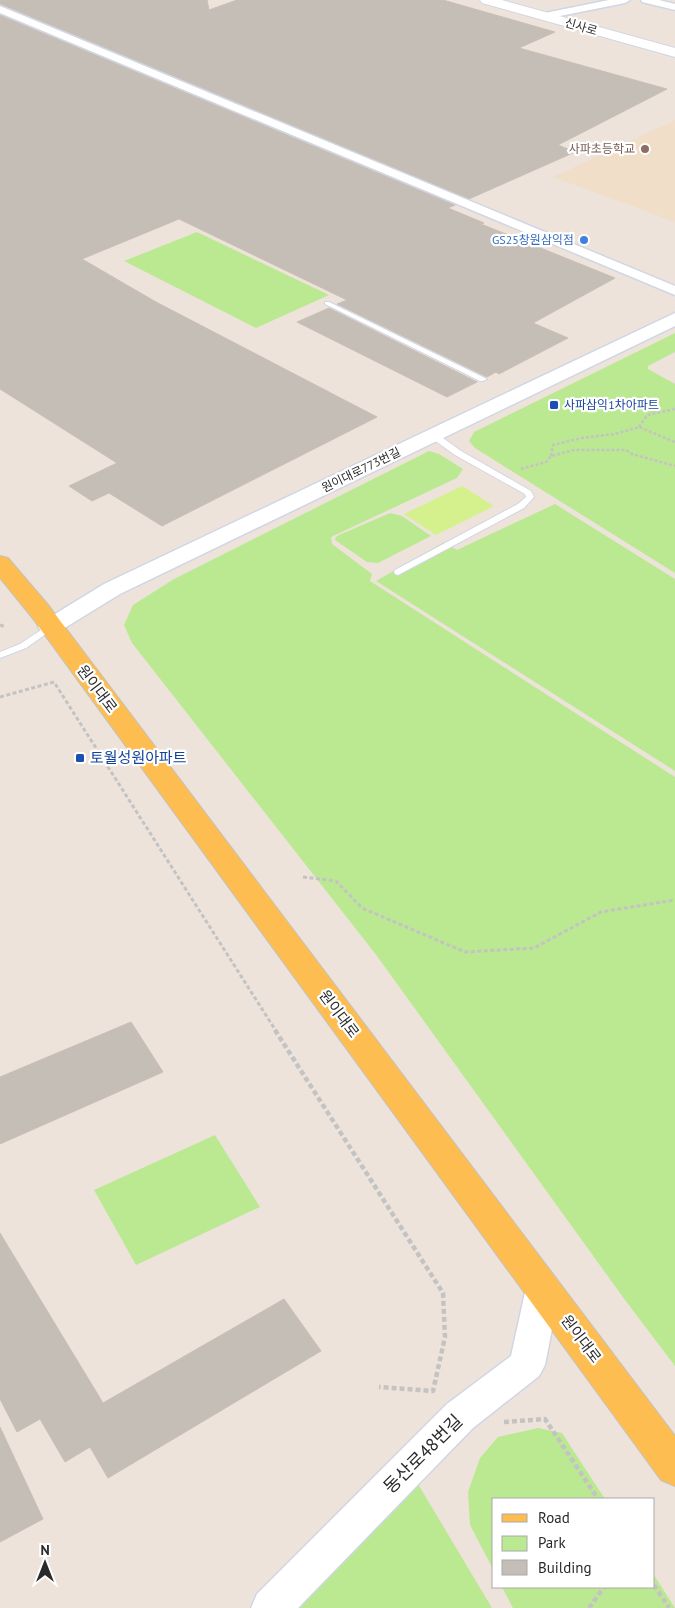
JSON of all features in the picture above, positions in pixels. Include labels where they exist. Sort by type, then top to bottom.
[{"type":"main road","name":"신사로","points":[[487,0],[675,54]]},
{"type":"main road","name":"원이대로","points":[[0,563],[50,627],[675,1467]]},
{"type":"street","points":[[545,16],[625,0]]},
{"type":"street","points":[[646,0],[675,8]]},
{"type":"street","points":[[0,10],[675,291]]},
{"type":"street","name":"원이대로773번길","points":[[50,627],[112,589],[675,319]]},
{"type":"street","name":"동산로48번길","points":[[271,1608],[460,1416],[527,1365],[543,1288]]},
{"type":"lane","points":[[327,303],[483,379]]},
{"type":"lane","points":[[398,572],[521,506],[530,497],[528,493],[458,453],[433,435]]},
{"type":"lane","points":[[0,655],[23,646],[50,627]]},
{"type":"path","points":[[640,427],[647,414],[675,409]]},
{"type":"path","points":[[516,470],[546,462],[551,456],[553,445],[582,438],[615,434],[640,427],[675,442]]},
{"type":"path","points":[[551,456],[574,450],[626,450],[632,454],[675,466]]},
{"type":"path","points":[[0,625],[6,627]]},
{"type":"path","points":[[0,697],[54,682],[443,1293],[445,1336],[433,1391],[379,1387]]},
{"type":"path","points":[[303,877],[336,881],[362,908],[466,952],[534,948],[601,912],[675,900]]},
{"type":"path","points":[[509,1421],[545,1419],[597,1498]]},
{"type":"path","points":[[655,1587],[669,1608]]},
{"type":"path","points":[[589,1608],[603,1588]]},
{"type":"shaded area","name":"사파초등학교","points":[[675,120],[675,222],[553,177]]},
{"type":"green space","points":[[197,232],[329,295],[256,328],[124,261]]},
{"type":"green space","points":[[675,333],[675,352],[648,366],[648,369],[675,384],[675,573],[475,448],[469,441],[474,432]]},
{"type":"green space","points":[[429,451],[439,454],[463,469],[457,478],[331,537],[332,544],[372,574],[370,581],[675,777],[675,1366],[625,1300],[377,956],[132,643],[124,625],[133,605],[174,579]]},
{"type":"green space","points":[[462,486],[494,506],[436,535],[404,514]]},
{"type":"green space","points":[[555,504],[675,579],[675,771],[376,581],[444,542],[457,550]]},
{"type":"green space","points":[[390,513],[402,516],[431,536],[378,563],[367,562],[335,540],[339,535]]},
{"type":"green space","points":[[215,1135],[260,1207],[136,1265],[94,1190]]},
{"type":"green space","points":[[538,1428],[562,1433],[604,1498],[492,1498],[492,1567],[470,1525],[468,1492],[480,1458],[498,1437]]},
{"type":"green space","points":[[418,1484],[492,1608],[285,1608]]},
{"type":"green space","points":[[655,1577],[675,1608],[513,1608],[503,1588],[655,1588]]},
{"type":"building","points":[[0,0],[207,0],[209,10],[237,0],[443,0],[555,32],[519,48],[667,89],[558,145],[575,152],[469,199],[0,4]]},
{"type":"building","points":[[0,15],[455,205],[448,208],[484,223],[481,224],[615,278],[533,323],[568,338],[499,374],[496,372],[487,377],[337,304],[347,300],[179,219],[82,259],[156,302],[377,417],[162,526],[109,493],[92,501],[69,486],[117,463],[0,389]]},
{"type":"building","points":[[329,308],[477,382],[447,397],[297,322]]},
{"type":"building","points":[[131,1022],[163,1072],[0,1144],[0,1077]]},
{"type":"building","points":[[0,1233],[103,1403],[284,1299],[321,1351],[108,1478],[90,1447],[65,1462],[40,1419],[17,1432],[0,1399]]},
{"type":"building","points":[[0,1427],[43,1519],[0,1542]]},
{"type":"place","name":"사파초등학교","points":[[645,149]]},
{"type":"place","name":"GS25창원삼익점","points":[[584,240]]},
{"type":"place","name":"사파삼익1차아파트","points":[[554,405]]},
{"type":"place","name":"토월성원아파트","points":[[80,758]]}]
